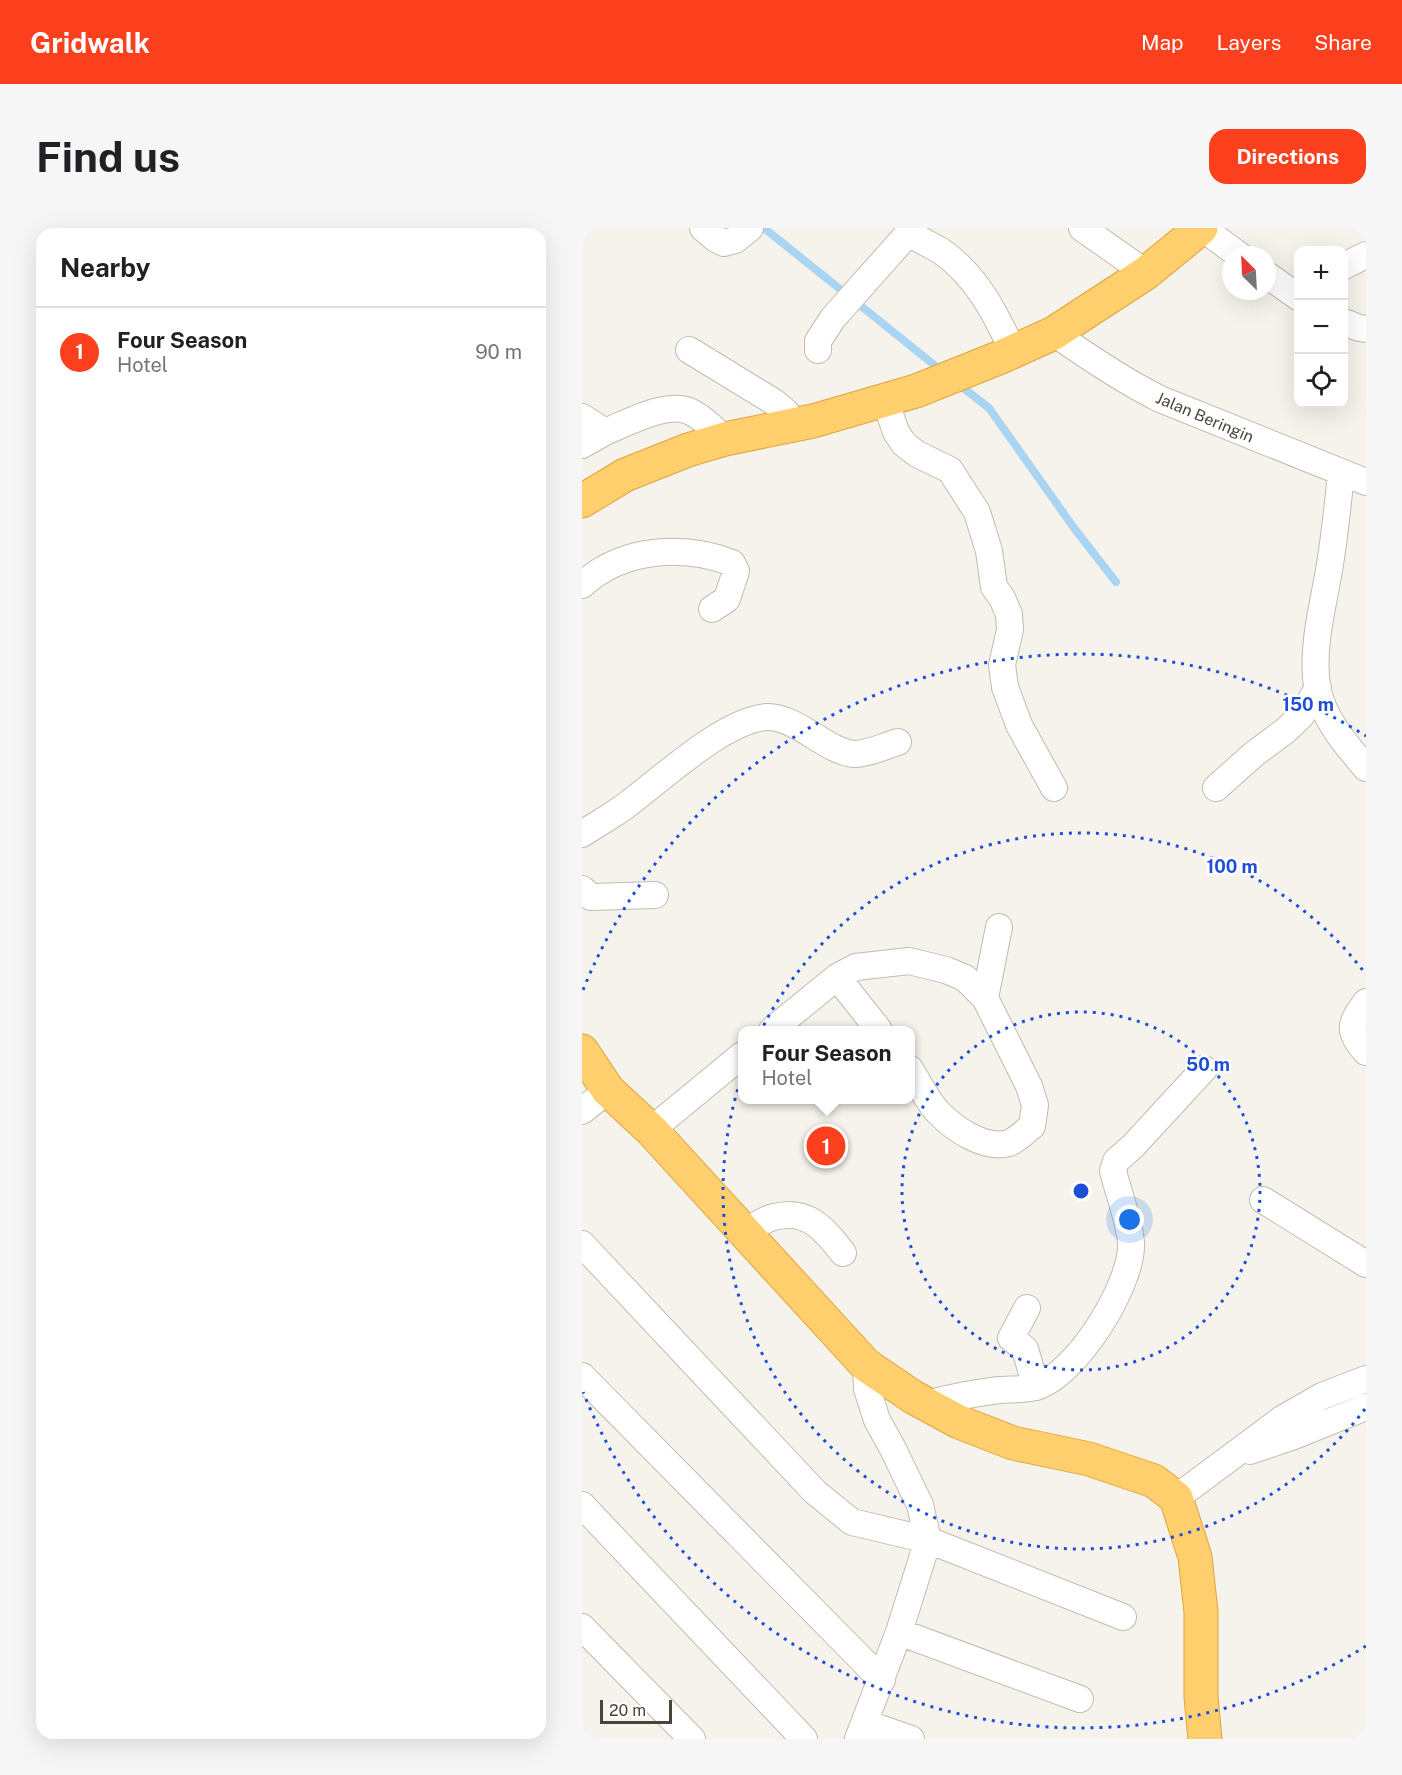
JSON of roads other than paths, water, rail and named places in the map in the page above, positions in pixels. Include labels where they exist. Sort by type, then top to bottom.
[{"type":"highway","points":[[582,501],[625,476],[688,450],[725,439],[795,425],[916,391],[1007,354],[1054,333],[1146,273],[1201,228]]},
{"type":"highway","points":[[582,1051],[608,1090],[651,1130],[866,1365],[926,1404],[959,1422],[1013,1443],[1089,1459],[1154,1481],[1176,1498],[1195,1557],[1201,1612],[1201,1697],[1205,1739]]},
{"type":"street","points":[[703,228],[724,243],[735,240],[750,228]]},
{"type":"street","points":[[1082,228],[1146,273]]},
{"type":"street","points":[[1201,228],[1226,246]]},
{"type":"street","points":[[818,350],[818,341],[833,318],[910,231],[942,252],[981,289],[993,308],[1007,354]]},
{"type":"street","points":[[1348,264],[1366,255]]},
{"type":"street","points":[[1276,280],[1294,291]]},
{"type":"street","points":[[1348,324],[1366,329]]},
{"type":"street","name":"Jalan Beringin","points":[[1054,333],[1111,372],[1160,399],[1366,482]]},
{"type":"street","points":[[689,350],[774,402],[785,411],[795,425]]},
{"type":"street","points":[[885,400],[896,432],[904,444],[917,454],[950,470],[977,512],[989,551],[994,587],[1009,614],[1010,630],[1002,665],[1005,687],[1019,725],[1054,788]]},
{"type":"street","points":[[582,445],[606,432],[664,409],[679,407],[692,412],[725,439]]},
{"type":"street","points":[[582,417],[606,432]]},
{"type":"street","points":[[1341,473],[1330,563],[1320,616],[1316,663],[1318,688],[1331,723],[1366,768]]},
{"type":"street","points":[[582,585],[593,575],[621,561],[651,552],[677,551],[716,556],[732,563],[736,571],[727,599],[712,609]]},
{"type":"street","points":[[1216,788],[1301,716],[1318,688]]},
{"type":"street","points":[[582,834],[627,805],[692,755],[728,731],[750,721],[768,717],[781,720],[843,752],[855,754],[898,742]]},
{"type":"street","points":[[582,889],[591,897],[655,895]]},
{"type":"street","points":[[985,998],[999,927]]},
{"type":"street","points":[[777,1026],[837,977],[856,967],[909,961],[946,970],[965,978],[985,998],[1029,1086],[1035,1105],[1032,1126],[1010,1143],[993,1144],[977,1140],[938,1112],[915,1077]]},
{"type":"street","points":[[837,977],[876,1026]]},
{"type":"street","points":[[1366,1002],[1352,1020],[1356,1041],[1366,1052]]},
{"type":"street","points":[[651,1130],[738,1058]]},
{"type":"street","points":[[926,1404],[955,1397],[1036,1387],[1057,1374],[1077,1357],[1108,1311],[1128,1269],[1131,1242],[1113,1171],[1116,1161],[1204,1069]]},
{"type":"street","points":[[582,1111],[608,1090]]},
{"type":"street","points":[[1263,1200],[1366,1264]]},
{"type":"street","points":[[745,1232],[774,1217],[800,1215],[823,1228],[843,1253]]},
{"type":"street","points":[[582,1244],[816,1492],[852,1522],[928,1540],[1123,1617]]},
{"type":"street","points":[[1027,1308],[1011,1338],[1026,1349],[1036,1387]]},
{"type":"street","points":[[866,1365],[867,1389],[877,1420],[920,1505],[928,1540],[899,1632],[862,1731],[911,1739]]},
{"type":"street","points":[[582,1376],[882,1680]]},
{"type":"street","points":[[1176,1498],[1292,1413],[1322,1396],[1366,1379]]},
{"type":"street","points":[[1227,1459],[1294,1436],[1366,1407]]},
{"type":"street","points":[[582,1505],[804,1739]]},
{"type":"street","points":[[582,1627],[692,1739]]},
{"type":"street","points":[[899,1632],[1080,1699]]},
{"type":"waterway","points":[[764,228],[943,372]]},
{"type":"waterway","points":[[957,383],[989,408],[1074,528],[1116,582]]},
{"type":"place","name":"Four Season","points":[[826,1146]]}]
